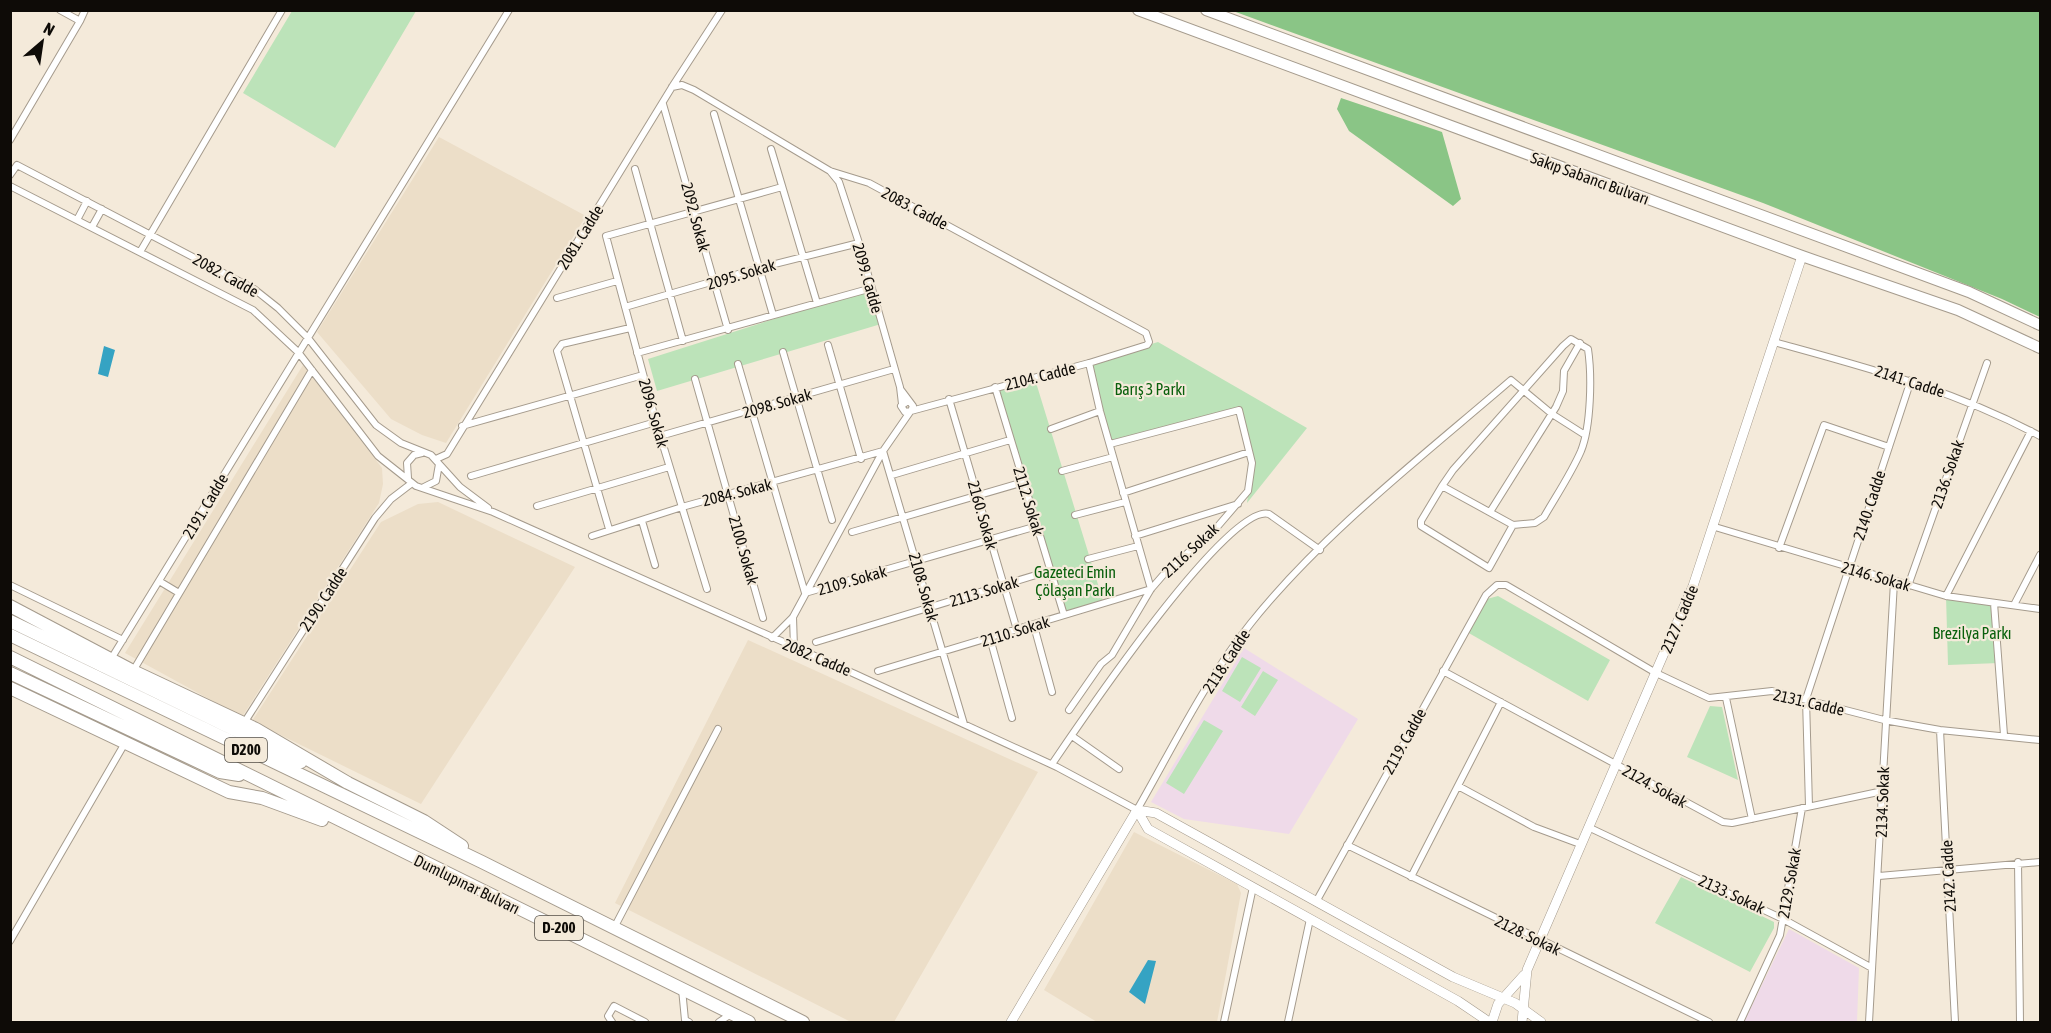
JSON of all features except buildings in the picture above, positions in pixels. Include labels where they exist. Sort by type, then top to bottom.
[{"type":"highway","name":"Dumlupınar Bulvarı","points":[[10,606],[133,671],[244,723],[348,783],[424,821],[482,862]]},
{"type":"highway","points":[[10,621],[272,749],[348,783]]},
{"type":"highway","name":"Dumlupınar Bulvarı","points":[[10,635],[482,862],[803,1023]]},
{"type":"highway","name":"Dumlupınar Bulvarı","points":[[10,657],[749,1023]]},
{"type":"highway","name":"Dumlupınar Bulvarı","points":[[10,673],[220,772],[250,776]]},
{"type":"highway","points":[[10,688],[229,792],[273,802],[368,836]]},
{"type":"main road","name":"Sakıp Sabancı Bulvarı","points":[[1138,10],[1802,256],[1958,310],[2040,348]]},
{"type":"main road","name":"Sakıp Sabancı Bulvarı","points":[[1206,10],[1958,288],[2040,325]]},
{"type":"street","points":[[60,10],[80,21]]},
{"type":"street","points":[[10,140],[86,10]]},
{"type":"street","points":[[140,252],[149,233],[282,10]]},
{"type":"street","name":"2191. Cadde","points":[[111,659],[509,10]]},
{"type":"street","name":"2081. Cadde","points":[[436,459],[447,454],[462,426],[722,10]]},
{"type":"street","name":"2083. Cadde","points":[[672,87],[682,85],[694,90],[830,171],[869,183],[1146,333],[1149,342],[1147,345]]},
{"type":"street","name":"2092. Sokak","points":[[663,104],[696,212],[713,283],[728,330]]},
{"type":"street","points":[[714,114],[773,315]]},
{"type":"street","points":[[771,149],[817,303]]},
{"type":"street","name":"2082. Cadde","points":[[10,175],[17,165],[254,289],[278,308],[308,338],[376,425],[401,443],[436,459],[460,486],[493,512]]},
{"type":"street","points":[[635,169],[683,341]]},
{"type":"street","name":"2099. Cadde","points":[[830,171],[839,182],[859,243],[905,404]]},
{"type":"street","name":"2082. Cadde","points":[[10,186],[253,310],[298,352],[378,456],[410,481],[493,512],[964,724],[1052,764],[1137,810]]},
{"type":"street","points":[[651,225],[782,188]]},
{"type":"street","points":[[77,220],[87,201]]},
{"type":"street","points":[[92,227],[102,209]]},
{"type":"street","name":"2096. Sokak","points":[[651,225],[606,236],[660,436],[707,589]]},
{"type":"street","name":"2095. Sokak","points":[[625,307],[759,268],[859,243]]},
{"type":"street","name":"2127. Cadde","points":[[1522,1023],[1523,992],[1527,970],[1580,844],[1685,608],[1715,527],[1802,256]]},
{"type":"street","points":[[557,298],[617,281]]},
{"type":"street","points":[[638,353],[728,330],[773,315],[872,288]]},
{"type":"street","points":[[609,530],[557,352],[559,346],[630,328]]},
{"type":"street","points":[[1442,486],[1513,525],[1535,524],[1544,517],[1580,452],[1585,435],[1590,366],[1588,350],[1580,343],[1568,341],[1525,392],[1453,470],[1442,486],[1420,521],[1421,526],[1487,568],[1492,566],[1513,525]]},
{"type":"street","name":"2141. Cadde","points":[[1774,342],[1911,380],[1971,402],[2040,436]]},
{"type":"street","points":[[1490,512],[1552,414],[1563,391],[1564,371],[1580,343]]},
{"type":"street","points":[[828,345],[861,459]]},
{"type":"street","name":"2104. Cadde","points":[[910,412],[949,399],[1089,363],[1147,345]]},
{"type":"street","points":[[783,351],[832,520]]},
{"type":"street","points":[[1089,363],[1100,411],[1151,589]]},
{"type":"street","name":"2136. Sokak","points":[[1908,586],[1971,402],[1987,363]]},
{"type":"street","points":[[738,364],[771,484],[805,593]]},
{"type":"street","name":"2098. Sokak","points":[[660,436],[894,369]]},
{"type":"street","points":[[133,671],[312,370]]},
{"type":"street","points":[[462,426],[643,375]]},
{"type":"street","name":"2100. Sokak","points":[[695,379],[705,423],[728,494],[763,618]]},
{"type":"street","name":"2118. Cadde","points":[[1011,1023],[1238,640],[1263,608],[1378,495],[1511,380],[1525,392]]},
{"type":"street","name":"2140. Cadde","points":[[1806,699],[1911,380]]},
{"type":"street","name":"2112. Sokak","points":[[994,387],[1064,615]]},
{"type":"street","points":[[1525,392],[1552,414],[1585,435]]},
{"type":"street","name":"2160. Sokak","points":[[949,399],[1017,630]]},
{"type":"street","points":[[905,404],[905,412],[910,412]]},
{"type":"street","points":[[772,638],[793,617],[883,452],[897,428],[910,412],[913,406],[905,404]]},
{"type":"street","points":[[897,428],[905,404]]},
{"type":"street","name":"2104. Cadde","points":[[905,404],[934,405]]},
{"type":"street","name":"2116. Sokak","points":[[1069,710],[1101,664],[1112,655],[1151,589],[1240,503],[1251,483],[1252,463],[1239,410],[1110,444]]},
{"type":"street","points":[[1050,429],[1100,411]]},
{"type":"street","points":[[471,477],[656,422]]},
{"type":"street","points":[[1779,548],[1824,425],[1889,447]]},
{"type":"street","points":[[1946,596],[2031,431]]},
{"type":"street","points":[[892,475],[1010,440]]},
{"type":"street","name":"2084. Sokak","points":[[592,536],[682,507],[883,452]]},
{"type":"street","name":"2108. Sokak","points":[[883,452],[892,475],[964,724]]},
{"type":"street","points":[[1123,493],[1250,452]]},
{"type":"street","points":[[410,481],[406,468],[410,458],[426,453]]},
{"type":"street","points":[[1062,471],[1113,457]]},
{"type":"street","points":[[422,487],[432,484],[439,476],[439,464],[436,459]]},
{"type":"street","points":[[537,506],[669,467]]},
{"type":"street","name":"2190. Cadde","points":[[244,723],[375,518],[410,481]]},
{"type":"street","points":[[852,532],[1023,482]]},
{"type":"street","points":[[1076,515],[1125,502]]},
{"type":"street","points":[[1135,536],[1240,503]]},
{"type":"street","points":[[1052,764],[1173,596],[1205,558],[1250,517],[1262,512],[1269,514],[1320,550]]},
{"type":"street","points":[[642,521],[655,565]]},
{"type":"street","name":"2109. Sokak","points":[[805,593],[1036,526]]},
{"type":"street","name":"2146. Sokak","points":[[1715,527],[1779,548],[1946,596],[2040,609]]},
{"type":"street","points":[[1088,559],[1138,546]]},
{"type":"street","points":[[2014,605],[2040,555]]},
{"type":"street","name":"2113. Sokak","points":[[816,642],[1049,571]]},
{"type":"street","points":[[159,581],[179,593]]},
{"type":"street","name":"2134. Sokak","points":[[1869,1023],[1879,876],[1884,720],[1894,582]]},
{"type":"street","points":[[10,585],[123,640]]},
{"type":"street","name":"2131. Cadde","points":[[1497,585],[1506,585],[1656,674],[1709,698],[1726,698],[1772,691],[1884,720],[1940,729],[2040,740]]},
{"type":"street","name":"2119. Cadde","points":[[1316,902],[1488,591],[1497,585]]},
{"type":"street","name":"2110. Sokak","points":[[878,671],[1151,589]]},
{"type":"street","points":[[1994,603],[2004,735]]},
{"type":"street","points":[[793,617],[794,648]]},
{"type":"street","points":[[1034,626],[1052,692]]},
{"type":"street","points":[[990,638],[1012,718]]},
{"type":"street","name":"2124. Sokak","points":[[1443,671],[1723,822],[1752,819],[1883,791]]},
{"type":"street","points":[[1726,698],[1752,819]]},
{"type":"street","name":"2129. Sokak","points":[[1740,1023],[1780,934],[1806,807],[1806,699]]},
{"type":"street","points":[[1411,877],[1501,702]]},
{"type":"street","points":[[613,929],[718,729]]},
{"type":"street","name":"2142. Cadde","points":[[1940,729],[1955,1023]]},
{"type":"street","points":[[1072,736],[1119,769]]},
{"type":"street","points":[[10,941],[125,742]]},
{"type":"street","points":[[1458,786],[1534,827],[1580,844]]},
{"type":"street","points":[[1137,810],[1156,813],[1453,977],[1524,1009],[1541,1023]]},
{"type":"street","points":[[1137,810],[1148,829],[1458,1001],[1490,1023]]},
{"type":"street","name":"2133. Sokak","points":[[1588,826],[1783,919],[1872,968]]},
{"type":"street","name":"2128. Sokak","points":[[1347,844],[1709,1023]]},
{"type":"street","points":[[2018,862],[2020,1023]]},
{"type":"street","points":[[1879,876],[2018,862],[2040,862]]},
{"type":"street","points":[[1224,1023],[1256,869]]},
{"type":"street","points":[[1288,1023],[1310,919],[1316,902]]},
{"type":"street","name":"2127. Cadde","points":[[1490,1023],[1495,1008],[1527,970]]},
{"type":"street","points":[[682,988],[686,1021]]},
{"type":"street","points":[[612,1023],[608,1016],[614,1006],[645,1023]]},
{"type":"street","points":[[719,1023],[731,1014]]},
{"type":"shaded area","points":[[439,137],[586,216],[446,443],[422,435],[391,419],[317,332]]},
{"type":"shaded area","points":[[303,365],[382,468],[383,484],[379,503],[242,717],[125,653]]},
{"type":"shaded area","points":[[438,502],[575,567],[421,804],[252,721],[381,522],[418,504]]},
{"type":"shaded area","points":[[748,640],[1038,772],[894,1022],[851,1022],[615,903]]},
{"type":"shaded area","points":[[1244,648],[1358,719],[1289,834],[1184,819],[1151,802]]},
{"type":"shaded area","points":[[1134,832],[1237,884],[1241,893],[1217,1022],[1097,1022],[1044,990]]},
{"type":"shaded area","points":[[1789,929],[1859,968],[1857,1022],[1744,1022]]},
{"type":"green space","points":[[292,11],[416,11],[335,148],[243,93]]},
{"type":"green space","points":[[1233,11],[2040,11],[2040,317],[2002,299],[1763,203]]},
{"type":"green space","points":[[1341,98],[1442,132],[1461,199],[1453,206],[1349,131],[1337,109]]},
{"type":"green space","points":[[872,288],[881,324],[657,391],[648,359]]},
{"type":"green space","name":"Barış 3 Parkı","points":[[1158,342],[1307,428],[1247,503],[1252,463],[1239,410],[1110,444],[1089,363]]},
{"type":"green space","name":"Gazeteci Emin Çölaşan Parkı","points":[[1034,376],[1104,604],[1064,615],[995,387]]},
{"type":"green space","points":[[1498,596],[1610,660],[1588,701],[1467,632],[1483,600]]},
{"type":"green space","name":"Brezilya Parkı","points":[[1946,596],[1994,603],[1999,663],[1948,665]]},
{"type":"green space","points":[[1242,657],[1261,668],[1240,702],[1222,691]]},
{"type":"green space","points":[[1263,671],[1278,680],[1255,716],[1241,707]]},
{"type":"green space","points":[[1710,706],[1722,707],[1738,780],[1687,757]]},
{"type":"green space","points":[[1204,720],[1223,731],[1184,794],[1166,783]]},
{"type":"green space","points":[[1681,877],[1774,922],[1774,928],[1750,972],[1655,923]]},
{"type":"water","points":[[104,346],[115,350],[108,377],[98,374]]},
{"type":"water","points":[[1148,960],[1156,961],[1145,1004],[1129,992]]}]
